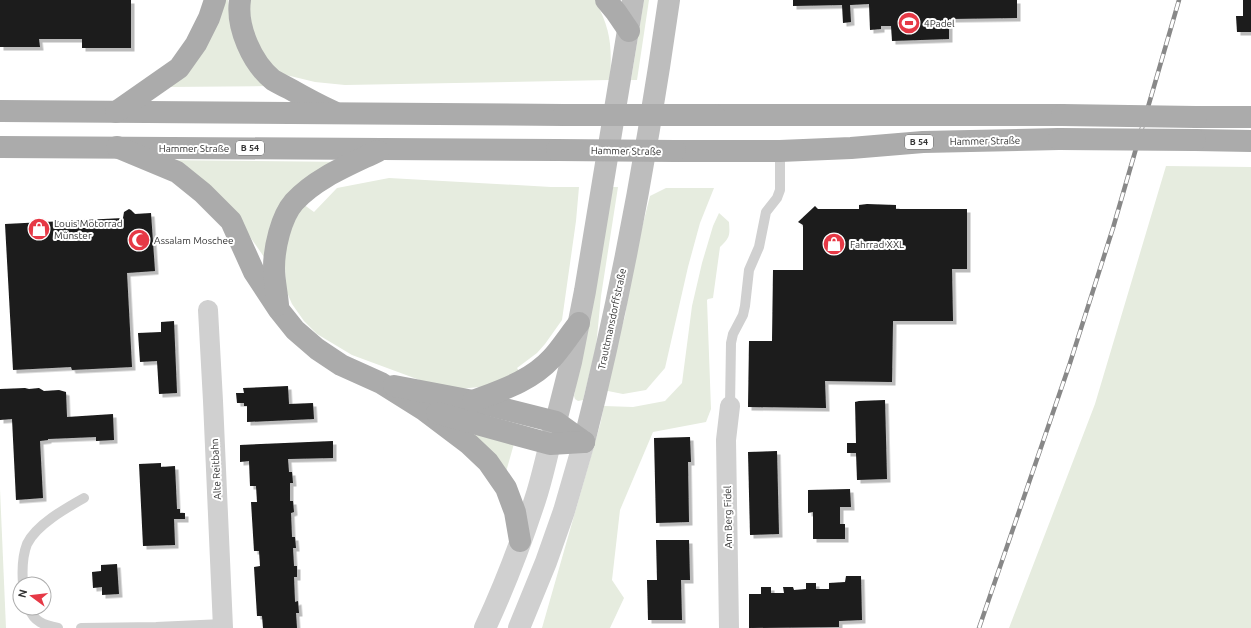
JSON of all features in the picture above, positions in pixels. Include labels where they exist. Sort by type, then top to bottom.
[{"type":"main road","points":[[116,112],[179,68],[196,44],[209,18],[214,0]]},
{"type":"main road","points":[[240,0],[239,6],[241,26],[247,45],[258,64],[273,80],[338,114]]},
{"type":"main road","points":[[606,0],[616,12],[628,31]]},
{"type":"main road","points":[[550,444],[572,362],[588,276],[633,0]]},
{"type":"main road","name":"Trauttmansdorffstraße","points":[[584,442],[604,358],[637,196],[670,0]]},
{"type":"main road","points":[[0,111],[338,114],[1251,117]]},
{"type":"main road","name":"Hammer Straße","points":[[0,147],[708,152],[851,148],[923,142],[1059,139],[1251,141]]},
{"type":"main road","points":[[117,147],[177,172],[203,193],[231,222],[254,272],[279,310],[295,330],[317,349],[341,365],[381,383],[424,410],[469,444],[488,462],[495,470],[506,488],[514,512],[520,541]]},
{"type":"main road","points":[[279,310],[274,270],[276,244],[283,222],[293,203],[314,184],[333,173],[383,149]]},
{"type":"main road","points":[[474,401],[515,385],[530,376],[552,358],[579,323]]},
{"type":"main road","points":[[381,383],[474,401],[556,422],[584,442]]},
{"type":"main road","points":[[424,410],[550,444],[584,442]]},
{"type":"street","name":"Alte Reitbahn","points":[[208,310],[223,626]]},
{"type":"street","name":"Am Berg Fidel","points":[[729,628],[726,440],[730,406]]},
{"type":"street","name":"Trauttmansdorffstraße","points":[[518,628],[546,562],[564,511],[584,442]]},
{"type":"street","points":[[485,628],[497,601],[535,500],[550,444]]},
{"type":"lane","points":[[730,406],[731,342],[733,334],[743,315],[749,270],[759,247],[766,212],[777,198],[780,190],[780,151]]},
{"type":"lane","points":[[23,576],[22,566],[27,544],[41,526],[69,506],[84,498]]},
{"type":"lane","points":[[33,616],[44,625],[58,628]]},
{"type":"lane","points":[[81,628],[223,626]]},
{"type":"shaded area","points":[[221,0],[228,0],[229,9],[271,86],[166,87]]},
{"type":"shaded area","points":[[245,0],[595,0],[604,20],[609,38],[611,57],[610,80],[345,85],[315,82],[282,74],[270,63],[254,42]]},
{"type":"shaded area","points":[[644,0],[649,0],[637,80],[631,80]]},
{"type":"shaded area","points":[[154,160],[352,162],[299,201],[273,270],[235,215]]},
{"type":"shaded area","points":[[1166,166],[1251,167],[1251,628],[1009,628],[1095,404]]},
{"type":"shaded area","points":[[389,178],[551,187],[579,187],[576,221],[562,320],[537,353],[517,368],[521,374],[489,386],[459,389],[425,382],[352,355],[317,334],[304,321],[292,304],[286,290],[284,244],[303,204],[314,212],[337,188]]},
{"type":"shaded area","points":[[613,187],[618,187],[601,296],[596,347],[583,400],[578,401],[574,396]]},
{"type":"shaded area","points":[[666,188],[714,188],[700,223],[688,267],[665,368],[646,390],[623,394],[603,390],[625,316],[633,263],[650,196]]},
{"type":"shaded area","points":[[719,213],[729,222],[729,233],[728,239],[720,247],[713,298],[707,300],[711,409],[706,422],[653,432],[620,510],[612,580],[624,598],[610,628],[542,628],[600,425],[604,406],[633,407],[665,401],[682,383],[692,306],[702,263],[713,226]]},
{"type":"shaded area","points":[[470,429],[515,440],[506,472]]},
{"type":"shaded area","points":[[0,489],[6,628],[0,628]]},
{"type":"building","points":[[0,0],[131,0],[131,48],[82,48],[82,39],[39,39],[40,47],[0,47]]},
{"type":"building","name":"4Padel","points":[[793,0],[1017,0],[1017,18],[949,19],[949,39],[892,41],[891,26],[881,26],[881,29],[870,30],[869,4],[850,5],[851,22],[843,23],[842,5],[793,6]]},
{"type":"building","points":[[1243,0],[1251,0],[1251,32],[1237,32],[1236,16],[1243,16]]},
{"type":"building","points":[[859,205],[896,205],[896,209],[967,209],[967,269],[952,269],[953,321],[893,321],[892,382],[825,381],[826,408],[748,407],[749,341],[772,341],[773,270],[803,270],[803,225],[798,222],[815,206],[818,209],[859,209]]},
{"type":"building","points":[[129,209],[135,214],[151,213],[155,271],[127,273],[132,367],[72,370],[71,367],[13,370],[5,224],[123,218],[124,212]]},
{"type":"building","points":[[174,321],[177,393],[159,394],[157,361],[140,362],[138,333],[161,332],[161,322]]},
{"type":"building","points":[[288,386],[289,404],[313,403],[314,419],[247,422],[247,406],[244,406],[244,403],[237,403],[236,393],[244,393],[243,388]]},
{"type":"building","points":[[39,388],[44,391],[59,390],[66,392],[67,417],[113,414],[114,440],[96,441],[96,437],[48,439],[40,441],[43,498],[16,500],[12,419],[0,420],[0,389]]},
{"type":"building","points":[[885,400],[887,479],[857,480],[856,453],[847,453],[847,443],[856,443],[855,402]]},
{"type":"building","points":[[690,437],[691,462],[688,462],[689,522],[656,523],[654,438]]},
{"type":"building","points":[[333,441],[333,458],[288,459],[289,472],[292,472],[293,483],[290,483],[290,501],[293,501],[294,512],[291,513],[292,537],[295,537],[296,548],[293,548],[294,566],[297,566],[297,577],[294,577],[295,602],[298,601],[299,613],[296,613],[297,628],[263,628],[262,616],[257,616],[254,567],[260,566],[259,551],[254,551],[251,502],[257,502],[256,486],[250,486],[249,461],[240,462],[240,445]]},
{"type":"building","points":[[777,451],[779,534],[750,535],[748,452]]},
{"type":"building","points":[[161,463],[161,467],[175,466],[177,509],[180,509],[180,513],[185,513],[185,519],[174,519],[175,545],[143,546],[139,464]]},
{"type":"building","points":[[850,489],[851,507],[840,507],[840,524],[845,524],[845,539],[813,539],[813,512],[808,513],[808,490]]},
{"type":"building","points":[[656,540],[689,540],[690,580],[681,580],[682,620],[648,620],[647,580],[657,580]]},
{"type":"building","points":[[117,564],[119,594],[102,595],[102,587],[93,588],[92,572],[101,571],[101,565]]},
{"type":"building","points":[[846,576],[861,576],[862,620],[839,621],[839,627],[749,628],[749,594],[761,594],[761,587],[771,587],[771,593],[784,593],[783,587],[793,587],[794,590],[806,589],[806,583],[816,583],[816,589],[829,589],[829,583],[845,582]]},
{"type":"railway","points":[[979,628],[1070,363],[1113,228],[1179,0]]},
{"type":"place","name":"4Padel","points":[[909,23]]},
{"type":"place","name":"Louis Motorrad Münster","points":[[39,229]]},
{"type":"place","name":"Assalam Moschee","points":[[139,240]]},
{"type":"place","name":"Fahrrad XXL","points":[[834,244]]}]
